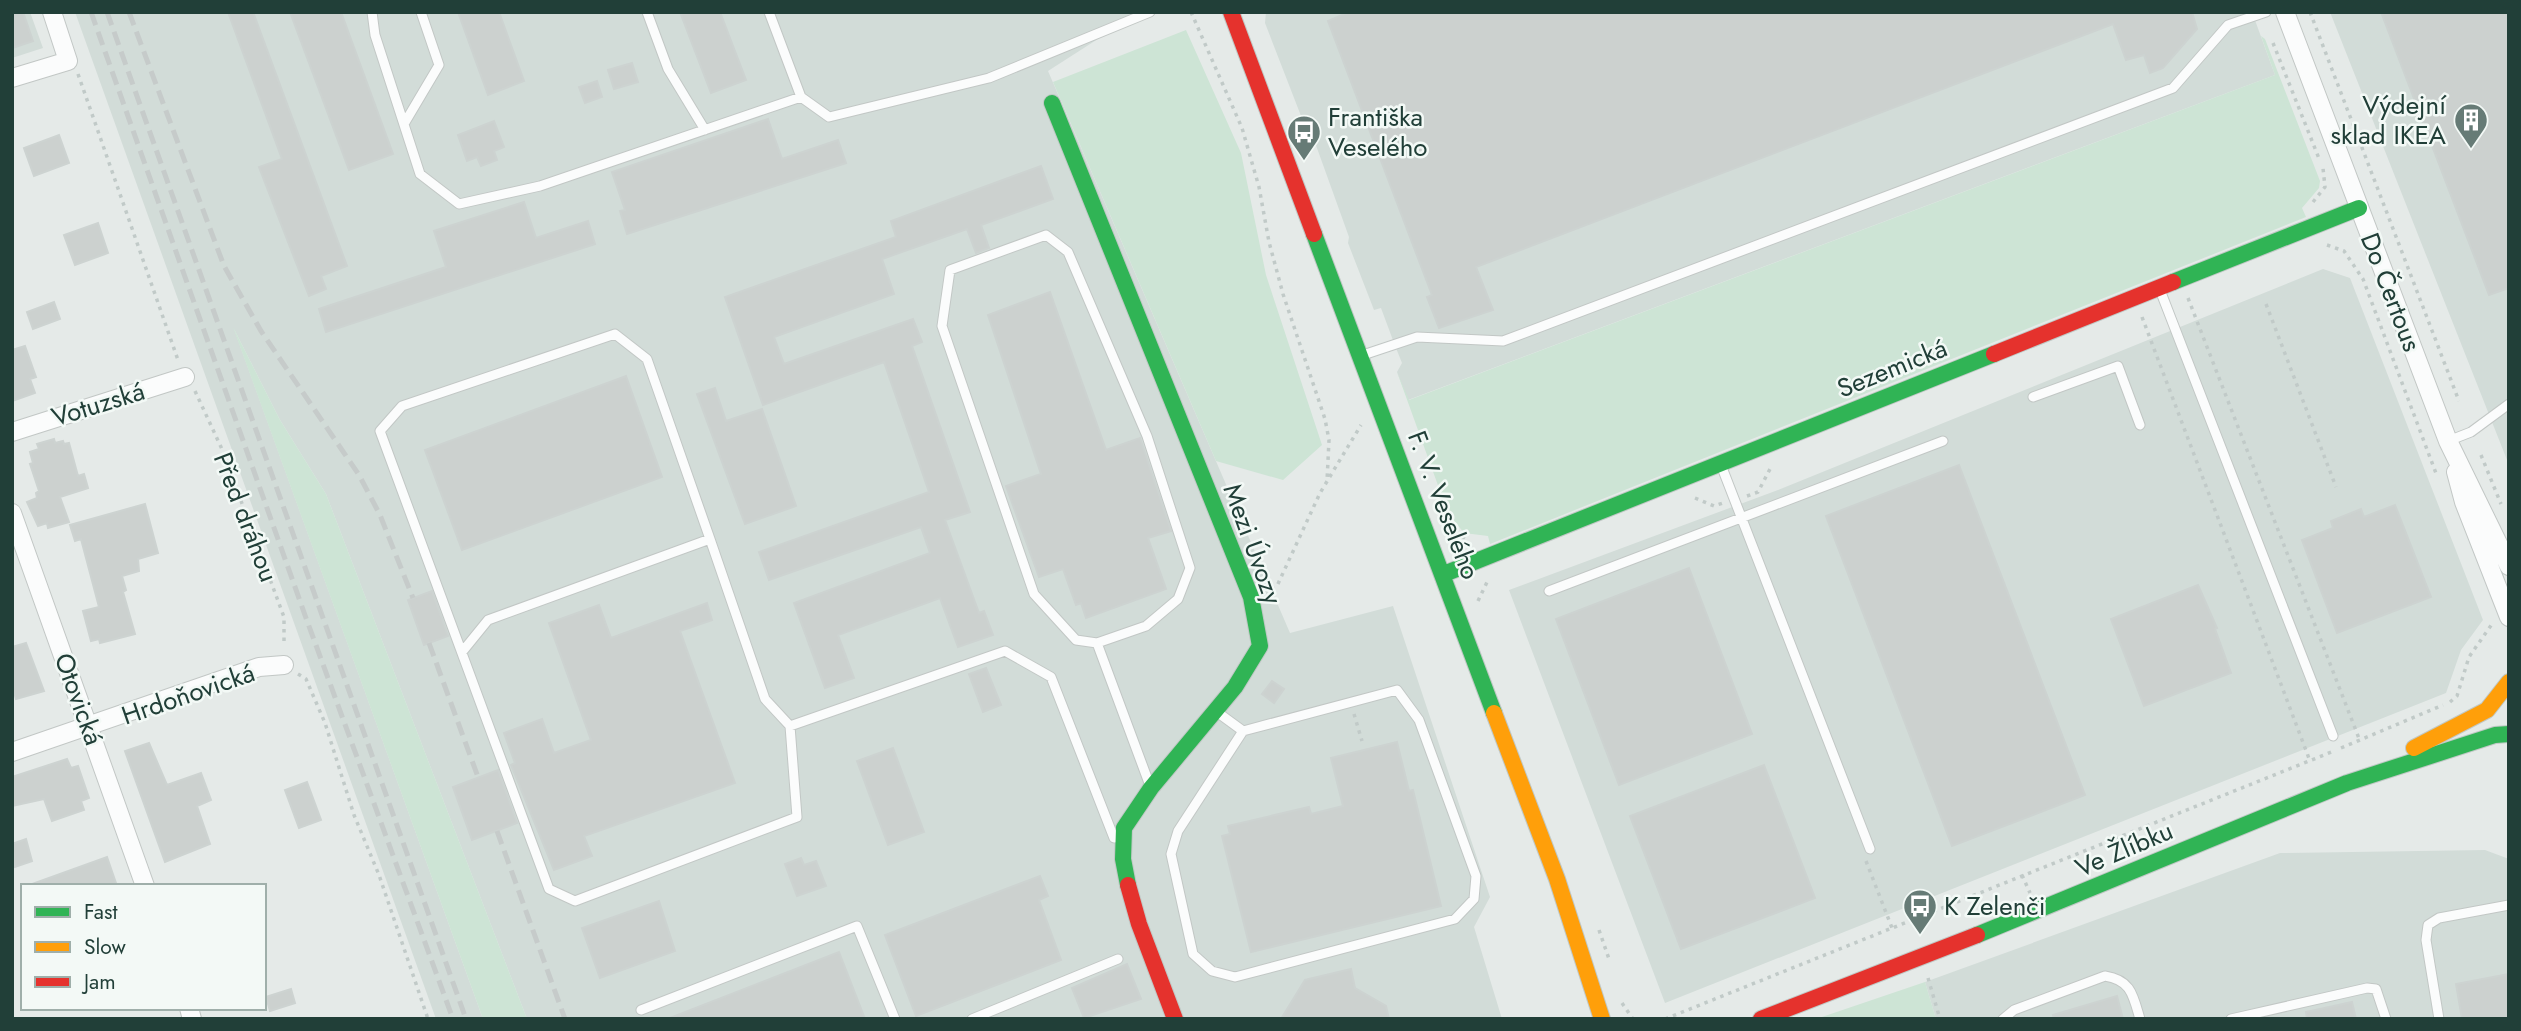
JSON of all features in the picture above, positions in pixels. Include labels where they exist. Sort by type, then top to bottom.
[{"type":"street","points":[[12,78],[68,61],[52,12]]},
{"type":"street","name":"F. V. Veselého","points":[[1231,12],[1444,575],[1556,879],[1602,1019]]},
{"type":"street","name":"Do Čertous","points":[[2285,12],[2448,441],[2509,566]]},
{"type":"street","name":"Mezi Úvozy","points":[[1052,103],[1251,597],[1260,646],[1235,687],[1151,788],[1124,828],[1123,859],[1139,924],[1175,1019]]},
{"type":"street","name":"Sezemická","points":[[1444,575],[2359,208]]},
{"type":"street","name":"Votuzská","points":[[12,432],[185,377]]},
{"type":"street","points":[[2448,441],[2501,620]]},
{"type":"street","name":"Otovická","points":[[12,513],[144,884]]},
{"type":"street","name":"Hrdoňovická","points":[[12,752],[89,728],[259,667],[284,665]]},
{"type":"street","points":[[2508,684],[2509,713]]},
{"type":"street","points":[[2347,783],[2487,710],[2508,684]]},
{"type":"street","name":"Ve Žlíbku","points":[[1761,1019],[2025,917],[2347,783],[2495,735],[2509,734]]},
{"type":"lane","points":[[372,12],[375,35],[420,174],[459,204],[540,186],[801,97]]},
{"type":"lane","points":[[404,124],[439,65],[421,12]]},
{"type":"lane","points":[[647,12],[668,69],[705,130]]},
{"type":"lane","points":[[769,12],[801,97],[829,117],[989,78],[1150,12]]},
{"type":"lane","points":[[1361,356],[1417,337],[1503,341],[2147,98],[2173,88],[2228,25],[2266,12]]},
{"type":"lane","points":[[1046,235],[1068,253],[1147,436],[1190,568],[1178,599],[1146,626],[1097,643],[1076,640],[1034,594],[942,326],[950,270],[1046,235]]},
{"type":"lane","points":[[2159,288],[2333,736]]},
{"type":"lane","points":[[615,334],[647,359],[710,539],[765,698],[790,726],[797,817],[575,901],[550,889],[380,431],[402,406],[615,334]]},
{"type":"lane","points":[[2033,397],[2118,366],[2140,425]]},
{"type":"lane","points":[[2448,441],[2471,432],[2509,404]]},
{"type":"lane","points":[[1549,591],[1943,441]]},
{"type":"lane","points":[[1720,464],[1870,849]]},
{"type":"lane","points":[[462,652],[488,620],[710,539]]},
{"type":"lane","points":[[1097,643],[1151,788]]},
{"type":"lane","points":[[790,726],[1005,651],[1051,677],[1123,859]]},
{"type":"lane","points":[[1396,690],[1419,720],[1476,876],[1474,899],[1455,919],[1235,977],[1212,971],[1193,954],[1171,854],[1178,831],[1242,731],[1396,690]]},
{"type":"lane","points":[[1216,710],[1242,731]]},
{"type":"lane","points":[[2439,1019],[2426,940],[2428,925],[2439,918],[2509,905]]},
{"type":"lane","points":[[641,1010],[857,926],[895,1019]]},
{"type":"lane","points":[[972,1019],[991,1015],[1118,959]]},
{"type":"lane","points":[[2003,1019],[2014,1010],[2105,975],[2120,978],[2130,987],[2140,1019]]},
{"type":"lane","points":[[2231,1019],[2367,988],[2376,989],[2386,1019]]},
{"type":"path","points":[[1191,12],[1223,80],[1256,175],[1269,242],[1283,294],[1325,419],[1329,440],[1327,481]]},
{"type":"path","points":[[2310,12],[2459,401]]},
{"type":"path","points":[[2273,43],[2323,169],[2325,187],[2308,208],[2314,226],[2322,243],[2344,251],[2362,279],[2440,483]]},
{"type":"path","name":"Před dráhou","points":[[68,61],[82,79],[185,377],[221,447],[284,617],[284,665]]},
{"type":"path","points":[[2311,761],[2141,315],[2188,296],[2360,741]]},
{"type":"path","points":[[2266,304],[2336,488]]},
{"type":"path","points":[[1251,597],[1277,586],[1327,481],[1378,400]]},
{"type":"path","points":[[2481,455],[2504,511]]},
{"type":"path","points":[[1690,495],[1714,506],[1758,492],[1767,471],[1777,465]]},
{"type":"path","points":[[1479,609],[1480,591],[1495,575]]},
{"type":"path","points":[[1665,1019],[2311,761],[2450,702],[2457,696],[2469,657],[2501,620]]},
{"type":"path","points":[[284,665],[306,679],[325,723],[354,815],[379,875],[428,1019]]},
{"type":"path","points":[[1351,702],[1362,741]]},
{"type":"path","points":[[1870,849],[1866,860],[1892,928]]},
{"type":"path","points":[[2022,876],[2031,895]]},
{"type":"path","points":[[1597,925],[1609,961]]},
{"type":"path","points":[[1939,973],[1927,978],[1940,1019]]},
{"type":"path","points":[[1619,996],[1633,1019]]},
{"type":"shaded area","points":[[12,12],[30,12],[43,48],[12,58]]},
{"type":"shaded area","points":[[75,12],[1140,12],[1048,71],[1290,633],[1393,606],[1490,897],[1474,927],[1502,1019],[527,1019],[326,494],[280,420],[234,329],[483,1019],[436,1019]]},
{"type":"shaded area","points":[[1266,12],[2252,12],[2275,75],[1408,400],[1397,372],[1402,363],[1381,308],[1374,310],[1348,243],[1349,237],[1313,137],[1308,134],[1265,23]]},
{"type":"shaded area","points":[[2330,12],[2509,12],[2509,465]]},
{"type":"shaded area","points":[[2323,269],[2350,278],[2483,620],[2461,650],[2446,693],[1665,1003],[1509,590],[1778,490]]},
{"type":"shaded area","points":[[2485,850],[2509,859],[2509,1019],[1936,1019],[1925,982],[2280,853]]},
{"type":"green space","points":[[1186,30],[1241,153],[1266,275],[1322,445],[1283,480],[1216,461],[1053,82]]},
{"type":"green space","points":[[2261,36],[2265,39],[2320,181],[2319,188],[2302,208],[2306,217],[1490,544],[1488,536],[1464,533],[1448,513],[1397,372],[1409,400],[2275,75]]},
{"type":"green space","points":[[233,327],[280,420],[326,494],[527,1019],[483,1019]]},
{"type":"green space","points":[[1925,982],[1936,1019],[1816,1019]]},
{"type":"building","points":[[12,12],[23,12],[33,41],[12,48]]},
{"type":"building","points":[[228,12],[253,12],[347,266],[321,276],[326,289],[309,296],[259,167],[282,159]]},
{"type":"building","points":[[290,12],[341,12],[393,154],[349,170]]},
{"type":"building","points":[[458,12],[499,12],[524,81],[488,95]]},
{"type":"building","points":[[680,12],[720,12],[746,80],[711,93]]},
{"type":"building","points":[[1349,12],[2192,12],[2197,29],[2163,68],[2150,73],[2144,55],[2126,60],[2113,24],[1476,267],[1493,310],[1439,328],[1427,297],[1432,295],[1328,21]]},
{"type":"building","name":"Výdejní sklad IKEA","points":[[2381,12],[2509,12],[2509,288],[2489,295]]},
{"type":"building","points":[[632,63],[638,82],[614,89],[608,70]]},
{"type":"building","points":[[597,81],[602,97],[585,103],[579,87]]},
{"type":"building","points":[[768,119],[782,159],[838,140],[846,163],[627,234],[620,211],[625,210],[612,172]]},
{"type":"building","points":[[494,121],[504,147],[494,151],[497,160],[481,166],[477,157],[467,161],[458,135]]},
{"type":"building","points":[[59,135],[69,163],[34,176],[24,148]]},
{"type":"building","points":[[1041,166],[1053,199],[981,225],[989,248],[976,253],[967,229],[882,259],[894,294],[774,337],[784,364],[913,319],[922,342],[912,346],[970,512],[945,520],[979,613],[984,611],[993,635],[958,647],[940,598],[838,635],[854,678],[825,688],[794,603],[930,553],[921,527],[769,580],[759,552],[929,492],[884,362],[763,405],[725,297],[896,237],[891,221]]},
{"type":"building","points":[[524,202],[536,238],[588,221],[595,244],[326,332],[319,309],[446,267],[434,231]]},
{"type":"building","points":[[98,223],[108,253],[75,265],[64,235]]},
{"type":"building","points":[[1050,292],[1106,450],[1140,438],[1171,531],[1148,538],[1166,589],[1086,618],[1081,603],[1076,605],[1063,569],[1039,577],[1006,486],[1041,474],[988,315]]},
{"type":"building","points":[[54,302],[60,319],[33,329],[27,312]]},
{"type":"building","points":[[25,346],[36,377],[30,379],[35,393],[12,401],[12,350]]},
{"type":"building","points":[[626,376],[662,477],[462,550],[425,450]]},
{"type":"building","points":[[715,388],[726,421],[762,409],[796,506],[745,524],[697,394]]},
{"type":"building","points":[[54,439],[55,443],[69,443],[78,476],[84,474],[88,488],[60,497],[69,522],[48,528],[47,523],[38,526],[27,502],[37,498],[36,493],[39,491],[30,464],[33,463],[30,452],[39,449],[37,444]]},
{"type":"building","points":[[1959,465],[2085,795],[1952,846],[1826,516]]},
{"type":"building","points":[[145,504],[158,553],[138,559],[139,571],[122,576],[126,590],[123,592],[135,634],[100,643],[99,639],[91,641],[83,611],[99,607],[81,539],[75,541],[70,525]]},
{"type":"building","points":[[2395,505],[2431,597],[2337,633],[2302,540],[2333,528],[2331,521],[2361,509],[2364,517]]},
{"type":"building","points":[[1689,568],[1752,734],[1619,785],[1556,619]]},
{"type":"building","points":[[2198,585],[2217,628],[2215,629],[2231,673],[2144,706],[2111,619]]},
{"type":"building","points":[[432,591],[448,636],[424,645],[408,600]]},
{"type":"building","points":[[707,603],[712,620],[680,631],[735,783],[584,836],[592,856],[554,870],[511,765],[515,763],[504,733],[542,719],[554,753],[591,740],[549,623],[599,605],[611,638]]},
{"type":"building","points":[[26,643],[44,691],[16,699],[12,685],[12,647]]},
{"type":"building","points":[[986,668],[1001,705],[983,712],[969,674]]},
{"type":"building","points":[[1272,681],[1284,689],[1274,703],[1262,694]]},
{"type":"building","points":[[1397,742],[1409,791],[1413,790],[1441,906],[1251,952],[1222,836],[1230,834],[1228,826],[1309,807],[1311,814],[1343,806],[1331,758]]},
{"type":"building","points":[[149,743],[167,785],[201,773],[211,800],[197,806],[210,844],[165,862],[125,751]]},
{"type":"building","points":[[893,748],[924,832],[888,845],[857,761]]},
{"type":"building","points":[[67,759],[71,768],[78,766],[89,798],[81,801],[84,810],[52,821],[44,799],[12,806],[12,777]]},
{"type":"building","points":[[1764,765],[1815,898],[1681,949],[1630,816]]},
{"type":"building","points":[[498,770],[517,823],[472,840],[453,787]]},
{"type":"building","points":[[307,782],[321,820],[299,828],[285,790]]},
{"type":"building","points":[[26,839],[32,861],[15,867],[12,844]]},
{"type":"building","points":[[107,857],[116,884],[32,884]]},
{"type":"building","points":[[801,858],[804,865],[816,861],[826,886],[797,896],[785,864]]},
{"type":"building","points":[[1040,876],[1048,896],[1039,900],[1061,960],[916,1016],[885,935]]},
{"type":"building","points":[[659,901],[675,951],[600,978],[582,928]]},
{"type":"building","points":[[839,952],[865,1019],[670,1019],[670,1018]]},
{"type":"building","points":[[1127,964],[1141,999],[1084,1018],[1072,988]]},
{"type":"building","points":[[1351,969],[1355,988],[1386,1006],[1389,1019],[1281,1019],[1305,980]]},
{"type":"building","points":[[2509,974],[2509,1019],[2462,1019],[2456,984]]},
{"type":"building","points":[[291,989],[295,1003],[270,1011],[266,997]]},
{"type":"building","points":[[2117,996],[2123,1019],[2054,1019],[2053,1015]]},
{"type":"building","points":[[2352,1002],[2356,1019],[2307,1019],[2306,1012]]},
{"type":"railway","points":[[91,12],[306,618],[453,1019]]},
{"type":"railway","points":[[107,12],[466,1019]]},
{"type":"railway","points":[[129,12],[224,266],[261,331],[359,475],[380,515],[413,598]]},
{"type":"railway","points":[[429,643],[478,777]]},
{"type":"railway","points":[[497,831],[565,1019]]},
{"type":"traffic: fast","points":[[1052,103],[1251,597],[1260,646],[1235,687],[1151,788],[1124,828],[1123,859],[1128,885]]},
{"type":"traffic: fast","points":[[2173,282],[2359,208]]},
{"type":"traffic: fast","points":[[1314,234],[1494,713]]},
{"type":"traffic: fast","points":[[1444,574],[1994,354]]},
{"type":"traffic: fast","points":[[1977,935],[2347,783],[2495,735],[2509,734]]},
{"type":"traffic: slow","points":[[2414,748],[2487,710],[2509,682]]},
{"type":"traffic: slow","points":[[1494,713],[1557,879],[1602,1019]]},
{"type":"traffic: jam","points":[[1231,12],[1314,234]]},
{"type":"traffic: jam","points":[[1994,354],[2173,282]]},
{"type":"traffic: jam","points":[[1128,885],[1139,924],[1175,1019]]},
{"type":"traffic: jam","points":[[1761,1019],[1977,935]]},
{"type":"place","name":"Výdejní sklad IKEA","points":[[2471,150]]},
{"type":"place","name":"Františka Veselého","points":[[1304,162]]},
{"type":"place","name":"K Zelenči","points":[[1920,936]]}]
